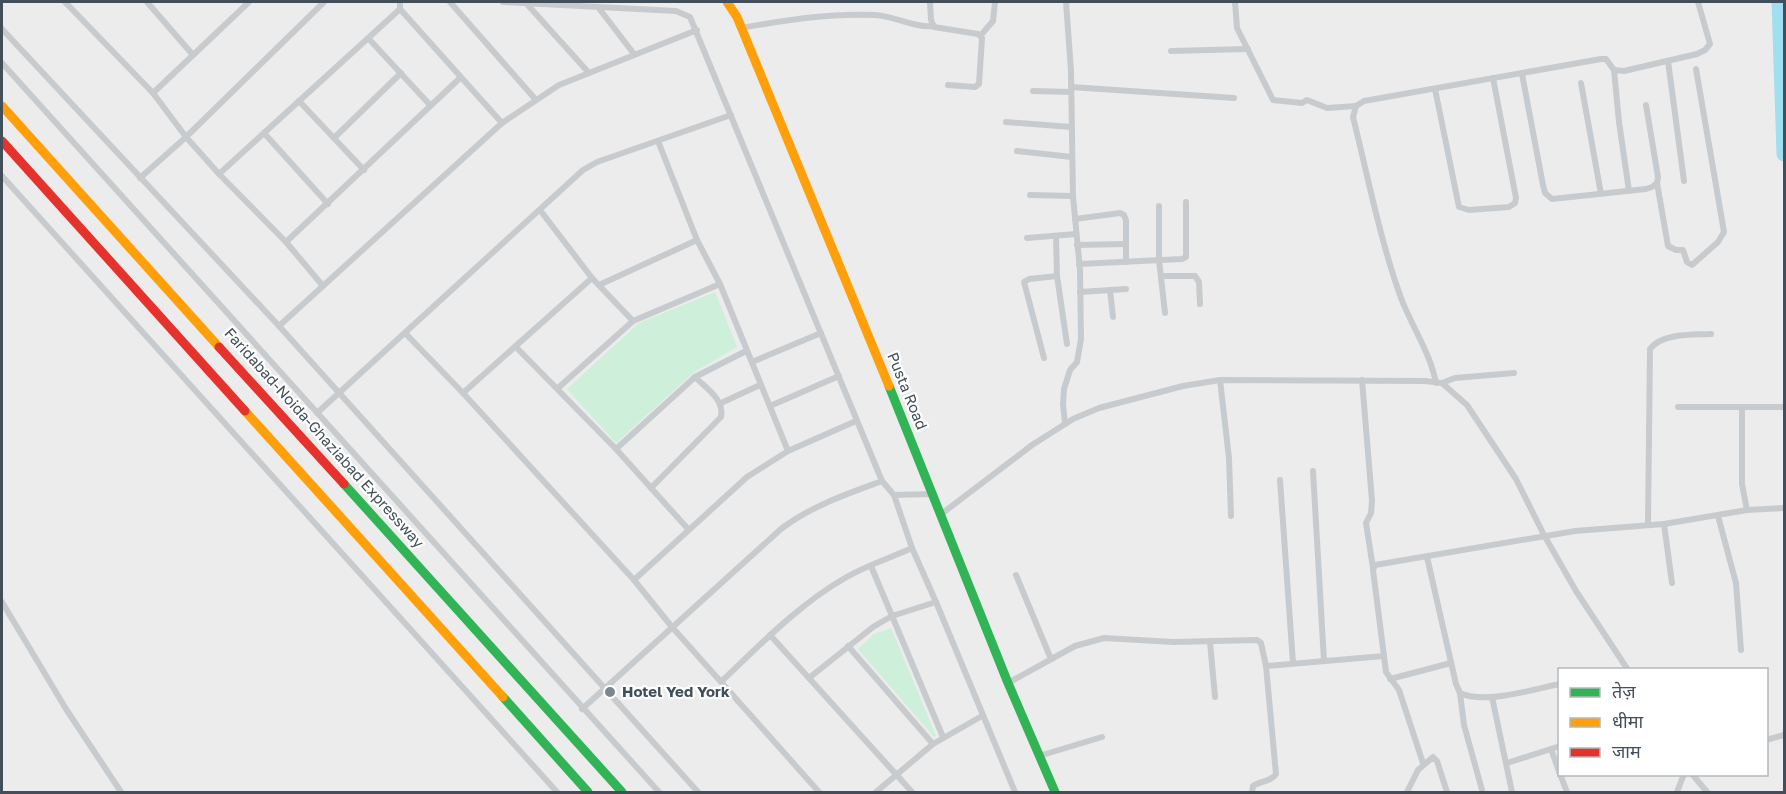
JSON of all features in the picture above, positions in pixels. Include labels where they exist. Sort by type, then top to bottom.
[{"type":"main road","name":"Pusta Road","points":[[727,2],[741,28],[849,286],[1054,792]]},
{"type":"main road","name":"Faridabad-Noida-Ghaziabad Expressway","points":[[2,106],[622,792]]},
{"type":"main road","points":[[2,141],[588,792]]},
{"type":"street","points":[[64,2],[153,93],[186,137],[286,242],[323,286]]},
{"type":"street","points":[[147,2],[194,55]]},
{"type":"street","points":[[153,93],[249,2]]},
{"type":"street","points":[[140,178],[186,137],[324,2]]},
{"type":"street","points":[[400,2],[400,9],[502,123]]},
{"type":"street","points":[[450,2],[536,100]]},
{"type":"street","points":[[503,2],[676,11],[690,17],[856,421],[882,481],[894,495],[912,548],[1015,792]]},
{"type":"street","points":[[930,2],[931,20],[934,26]]},
{"type":"street","points":[[948,85],[975,87],[978,84],[981,36],[993,21],[995,2]]},
{"type":"street","points":[[1065,424],[1064,389],[1069,372],[1077,362],[1081,348],[1066,2]]},
{"type":"street","points":[[1234,2],[1237,28],[1273,100],[1302,103],[1307,100],[1327,108],[1356,106],[1364,101],[1606,59],[1614,70],[1629,191]]},
{"type":"street","points":[[1614,70],[1624,71],[1697,54],[1705,50],[1710,44],[1698,2]]},
{"type":"street","points":[[526,3],[589,73]]},
{"type":"street","points":[[598,7],[634,54]]},
{"type":"street","points":[[219,174],[400,9]]},
{"type":"street","points":[[741,28],[827,15],[877,15],[922,26],[934,26],[981,36]]},
{"type":"street","points":[[2,29],[279,326],[698,792]]},
{"type":"street","points":[[279,326],[502,123],[559,86],[697,30]]},
{"type":"street","points":[[369,39],[430,105]]},
{"type":"street","points":[[1171,51],[1248,49]]},
{"type":"street","points":[[1668,61],[1684,181]]},
{"type":"street","points":[[2,63],[659,792]]},
{"type":"street","points":[[1646,105],[1668,246],[1676,250],[1683,250],[1687,262],[1692,265],[1718,242],[1724,232],[1696,69]]},
{"type":"street","points":[[334,138],[401,73]]},
{"type":"street","points":[[1522,74],[1545,193],[1549,198],[1629,191],[1652,187],[1657,183]]},
{"type":"street","points":[[286,242],[460,78]]},
{"type":"street","points":[[1435,89],[1459,207],[1469,210],[1509,207],[1515,203],[1516,198],[1493,78]]},
{"type":"street","points":[[1581,83],[1601,194]]},
{"type":"street","points":[[1032,91],[1071,90],[1234,98]]},
{"type":"street","points":[[299,101],[364,170]]},
{"type":"street","points":[[1356,106],[1353,117],[1391,265],[1402,299],[1439,383],[1467,405],[1516,479],[1576,591],[1626,668]]},
{"type":"street","points":[[317,413],[583,170],[597,162],[731,115]]},
{"type":"street","points":[[1006,122],[1071,127]]},
{"type":"street","points":[[264,133],[328,204]]},
{"type":"street","points":[[658,141],[697,240],[720,284],[788,451]]},
{"type":"street","points":[[1017,151],[1072,157]]},
{"type":"street","points":[[2,176],[557,792]]},
{"type":"street","points":[[1030,195],[1073,196]]},
{"type":"street","points":[[1079,264],[1186,257],[1186,202]]},
{"type":"street","points":[[1159,206],[1159,260],[1165,313]]},
{"type":"street","points":[[540,210],[591,278],[633,321]]},
{"type":"street","points":[[1075,219],[1122,214],[1126,220],[1125,262]]},
{"type":"street","points":[[1027,238],[1076,234]]},
{"type":"street","points":[[1056,236],[1057,276],[1067,344]]},
{"type":"street","points":[[599,285],[697,240]]},
{"type":"street","points":[[1077,245],[1126,244]]},
{"type":"street","points":[[1044,358],[1024,282],[1029,279],[1057,276]]},
{"type":"street","points":[[1161,276],[1194,276],[1199,282],[1200,304]]},
{"type":"street","points":[[463,393],[591,278]]},
{"type":"street","points":[[558,388],[633,321],[720,284]]},
{"type":"street","points":[[1080,292],[1126,289]]},
{"type":"street","points":[[1110,290],[1113,317]]},
{"type":"street","points":[[405,333],[463,393],[633,580],[819,792]]},
{"type":"street","points":[[752,362],[821,333]]},
{"type":"street","points":[[1648,525],[1650,350],[1653,345],[1671,338],[1711,334]]},
{"type":"street","points":[[516,347],[616,449],[688,529]]},
{"type":"street","points":[[616,449],[695,377],[746,351]]},
{"type":"street","points":[[940,515],[1032,445],[1087,412],[1183,386],[1220,380],[1362,380],[1439,383],[1455,378],[1514,373]]},
{"type":"street","points":[[770,406],[839,376]]},
{"type":"street","points":[[651,488],[721,417],[723,411],[721,403],[695,377]]},
{"type":"street","points":[[1220,380],[1229,458],[1232,516]]},
{"type":"street","points":[[1362,380],[1372,501],[1371,513],[1366,523],[1386,672],[1400,690],[1423,764]]},
{"type":"street","points":[[721,403],[760,385]]},
{"type":"street","points":[[1678,407],[1785,407]]},
{"type":"street","points":[[1742,408],[1742,484],[1747,510]]},
{"type":"street","points":[[633,580],[747,477],[788,451],[856,421]]},
{"type":"street","points":[[1313,471],[1324,661]]},
{"type":"street","points":[[1280,480],[1293,663]]},
{"type":"street","points":[[582,709],[798,516],[814,507],[882,481]]},
{"type":"street","points":[[894,495],[932,494]]},
{"type":"street","points":[[1373,568],[1380,564],[1544,535],[1664,524],[1747,510],[1785,508]]},
{"type":"street","points":[[1718,516],[1736,583],[1741,650]]},
{"type":"street","points":[[1664,524],[1672,583]]},
{"type":"street","points":[[722,681],[770,635],[831,586],[847,576],[912,548]]},
{"type":"street","points":[[1427,557],[1460,693],[1464,725],[1482,790]]},
{"type":"street","points":[[871,567],[943,737]]},
{"type":"street","points":[[1016,575],[1052,659]]},
{"type":"street","points":[[2,602],[66,709],[121,792]]},
{"type":"street","points":[[809,678],[866,631],[892,616],[936,602]]},
{"type":"street","points":[[770,635],[912,792]]},
{"type":"street","points":[[1008,683],[1075,646],[1104,638],[1210,642],[1257,640],[1261,643],[1266,666],[1276,774],[1271,780],[1258,782],[1252,786],[1252,792]]},
{"type":"street","points":[[1210,642],[1215,697]]},
{"type":"street","points":[[848,646],[933,744]]},
{"type":"street","points":[[1266,666],[1384,656]]},
{"type":"street","points":[[1390,679],[1451,663]]},
{"type":"street","points":[[1460,693],[1468,697],[1492,697],[1558,684]]},
{"type":"street","points":[[1492,697],[1512,792]]},
{"type":"street","points":[[876,792],[933,744],[982,716]]},
{"type":"street","points":[[1768,740],[1785,735]]},
{"type":"street","points":[[1039,756],[1102,737]]},
{"type":"street","points":[[1506,763],[1558,747]]},
{"type":"street","points":[[1551,749],[1558,768]]},
{"type":"street","points":[[1407,792],[1423,764],[1429,758],[1436,758],[1447,792]]},
{"type":"street","points":[[1561,776],[1567,792]]},
{"type":"street","points":[[1677,792],[1683,776]]},
{"type":"street","points":[[1694,776],[1707,792]]},
{"type":"green space","points":[[715,292],[737,347],[693,373],[616,443],[567,389],[639,323]]},
{"type":"green space","points":[[891,628],[936,736],[934,737],[858,649],[874,634]]},
{"type":"waterway","points":[[1779,2],[1784,154]]},
{"type":"traffic: fast","points":[[889,386],[1008,683],[1055,792]]},
{"type":"traffic: fast","points":[[344,484],[622,792]]},
{"type":"traffic: fast","points":[[503,697],[588,792]]},
{"type":"traffic: slow","points":[[727,2],[737,17],[889,386]]},
{"type":"traffic: slow","points":[[2,106],[219,347]]},
{"type":"traffic: slow","points":[[245,411],[503,697]]},
{"type":"traffic: jam","points":[[2,141],[245,411]]},
{"type":"traffic: jam","points":[[219,347],[344,484]]},
{"type":"place","name":"Hotel Yed York","points":[[610,692]]}]
